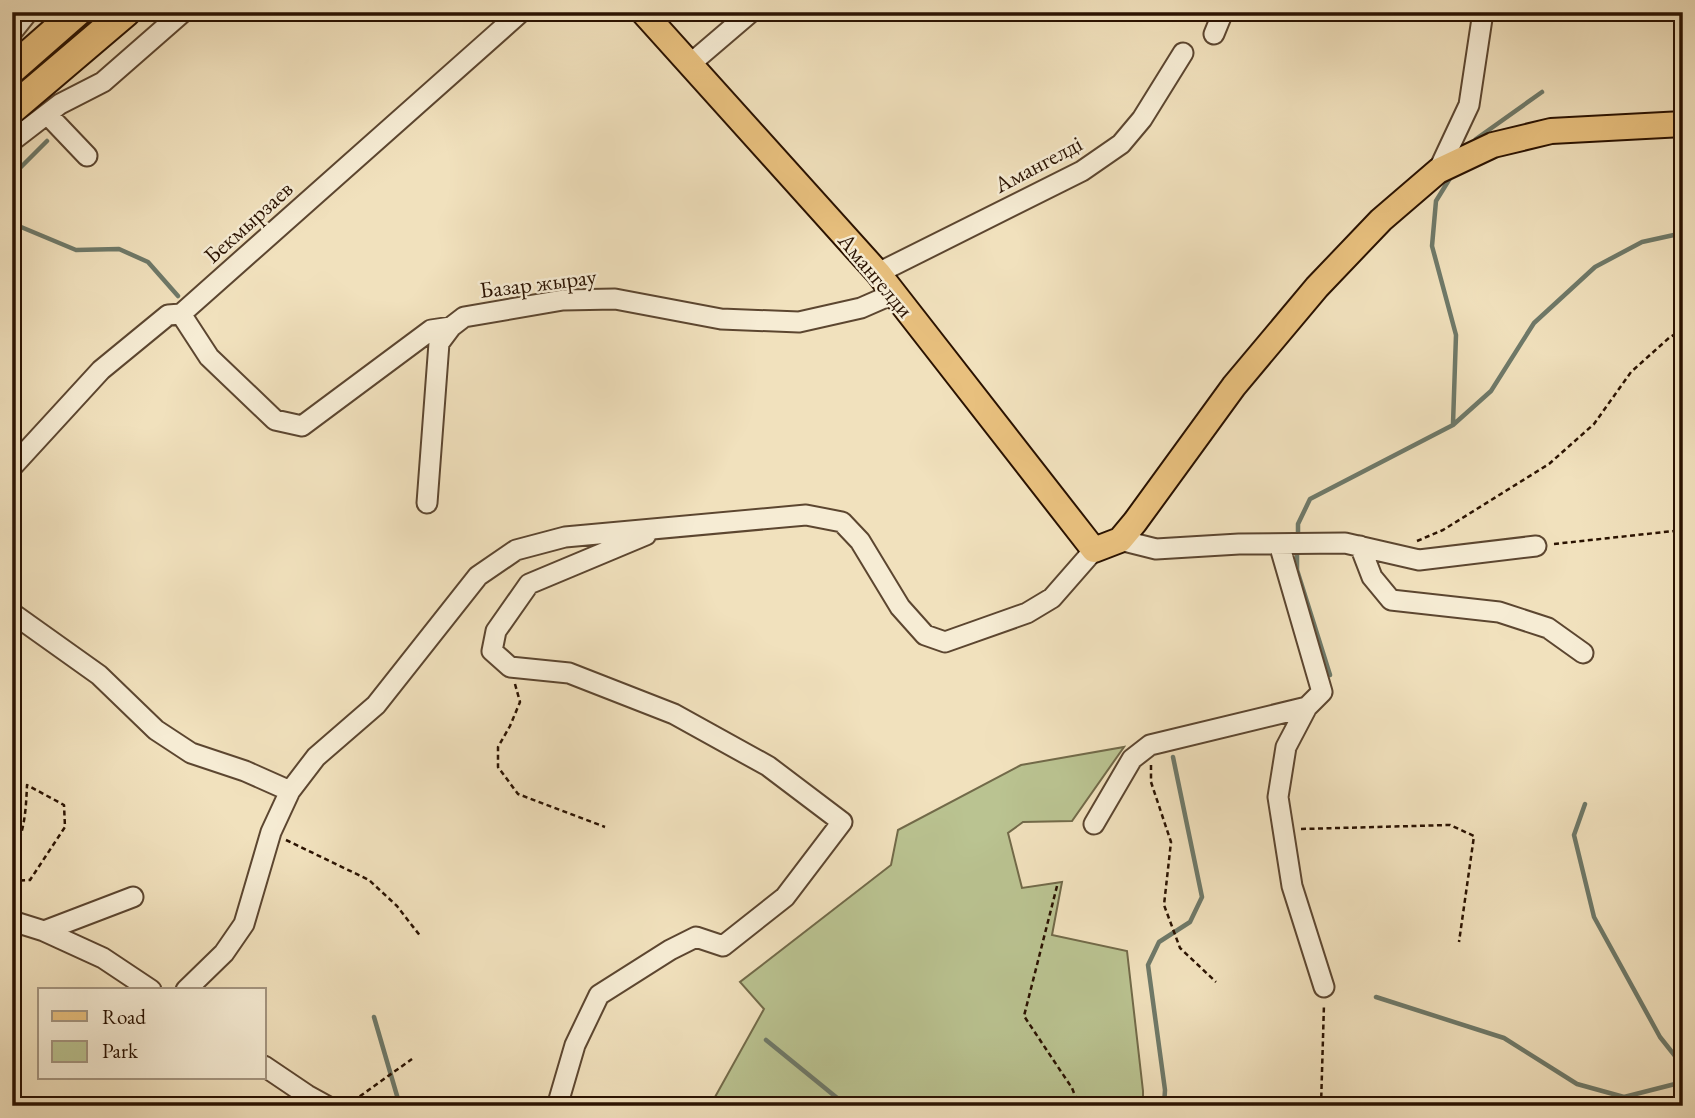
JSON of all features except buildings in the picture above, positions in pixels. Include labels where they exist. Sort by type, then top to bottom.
[{"type":"highway","points":[[12,69],[77,12]]},
{"type":"highway","points":[[12,109],[126,12]]},
{"type":"main road","name":"Амангелди","points":[[643,12],[878,273],[1094,550]]},
{"type":"main road","points":[[1094,550],[1120,540],[1234,386],[1317,288],[1381,220],[1438,171],[1493,145],[1551,131],[1683,124]]},
{"type":"street","points":[[12,32],[28,12]]},
{"type":"street","points":[[12,141],[60,104],[103,82],[183,12]]},
{"type":"street","name":"Бекмырзаев","points":[[12,467],[102,370],[169,315],[181,314],[520,12]]},
{"type":"street","points":[[689,65],[751,12]]},
{"type":"street","points":[[1214,34],[1223,12]]},
{"type":"street","points":[[1438,171],[1469,105],[1483,12]]},
{"type":"street","name":"Амангелді","points":[[878,273],[1082,171],[1121,144],[1142,119],[1182,52]]},
{"type":"street","points":[[47,114],[87,156]]},
{"type":"street","name":"Базар жырау","points":[[181,314],[209,357],[275,420],[302,426],[431,330],[451,327],[464,317],[563,300],[615,299],[722,319],[799,322],[860,308],[893,294]]},
{"type":"street","points":[[427,503],[439,343],[451,327]]},
{"type":"street","points":[[188,988],[224,953],[244,924],[271,832],[289,791],[316,757],[376,705],[478,576],[516,550],[565,537],[806,515],[842,522],[860,541],[900,607],[925,635],[945,642],[1027,613],[1052,598],[1094,550]]},
{"type":"street","points":[[556,1106],[575,1045],[599,995],[670,950],[696,937],[723,946],[785,897],[842,821],[768,766],[674,714],[569,673],[510,667],[492,651],[496,631],[529,583],[662,528]]},
{"type":"street","points":[[1120,540],[1156,550],[1239,544],[1345,543],[1419,560],[1536,545]]},
{"type":"street","points":[[1279,544],[1322,692],[1307,707],[1286,747],[1279,797],[1292,886],[1324,987]]},
{"type":"street","points":[[1360,546],[1372,577],[1391,600],[1499,612],[1548,628],[1583,653]]},
{"type":"street","points":[[12,614],[99,675],[156,730],[191,753],[245,771],[289,791]]},
{"type":"street","points":[[1094,824],[1132,759],[1150,745],[1307,707]]},
{"type":"street","points":[[44,931],[132,897]]},
{"type":"street","points":[[12,921],[44,931],[103,958],[148,988]]},
{"type":"street","points":[[266,1067],[307,1095],[335,1104]]},
{"type":"path","points":[[1388,552],[1443,530],[1549,464],[1594,424],[1631,372],[1670,337],[1683,330]]},
{"type":"path","points":[[1536,545],[1683,530]]},
{"type":"path","points":[[510,667],[520,702],[498,747],[498,767],[518,794],[606,827]]},
{"type":"path","points":[[1150,745],[1151,782],[1171,842],[1164,905],[1180,947],[1216,982]]},
{"type":"path","points":[[12,854],[25,817],[27,785],[64,805],[65,827],[30,880],[12,881]]},
{"type":"path","points":[[1283,830],[1450,825],[1474,836],[1460,942]]},
{"type":"path","points":[[271,832],[369,880],[397,906],[421,937]]},
{"type":"path","points":[[1058,886],[1024,1016],[1072,1088],[1079,1106]]},
{"type":"path","points":[[1321,1106],[1324,987]]},
{"type":"path","points":[[335,1104],[356,1099],[412,1059]]},
{"type":"green space","points":[[1124,747],[1072,821],[1023,822],[1008,833],[1022,888],[1062,882],[1052,935],[1127,951],[1143,1106],[710,1106],[764,1009],[740,982],[891,865],[898,830],[1021,765]]},
{"type":"waterway","points":[[1472,145],[1476,139],[1542,92]]},
{"type":"waterway","points":[[12,176],[47,141]]},
{"type":"waterway","points":[[1452,175],[1436,201],[1432,246],[1456,335],[1453,424]]},
{"type":"waterway","points":[[12,220],[21,227],[76,250],[119,249],[148,262],[178,296]]},
{"type":"waterway","points":[[1298,540],[1298,524],[1310,499],[1453,425],[1491,391],[1534,323],[1595,267],[1642,242],[1683,233]]},
{"type":"waterway","points":[[1297,548],[1297,570],[1330,675]]},
{"type":"waterway","points":[[1164,1106],[1165,1090],[1148,965],[1159,942],[1190,922],[1202,897],[1173,757]]},
{"type":"waterway","points":[[1585,804],[1574,835],[1594,917],[1660,1037],[1683,1066]]},
{"type":"waterway","points":[[1376,997],[1504,1038],[1577,1084],[1624,1097],[1683,1082]]},
{"type":"waterway","points":[[374,1017],[400,1106]]},
{"type":"waterway","points":[[766,1040],[847,1106]]}]
